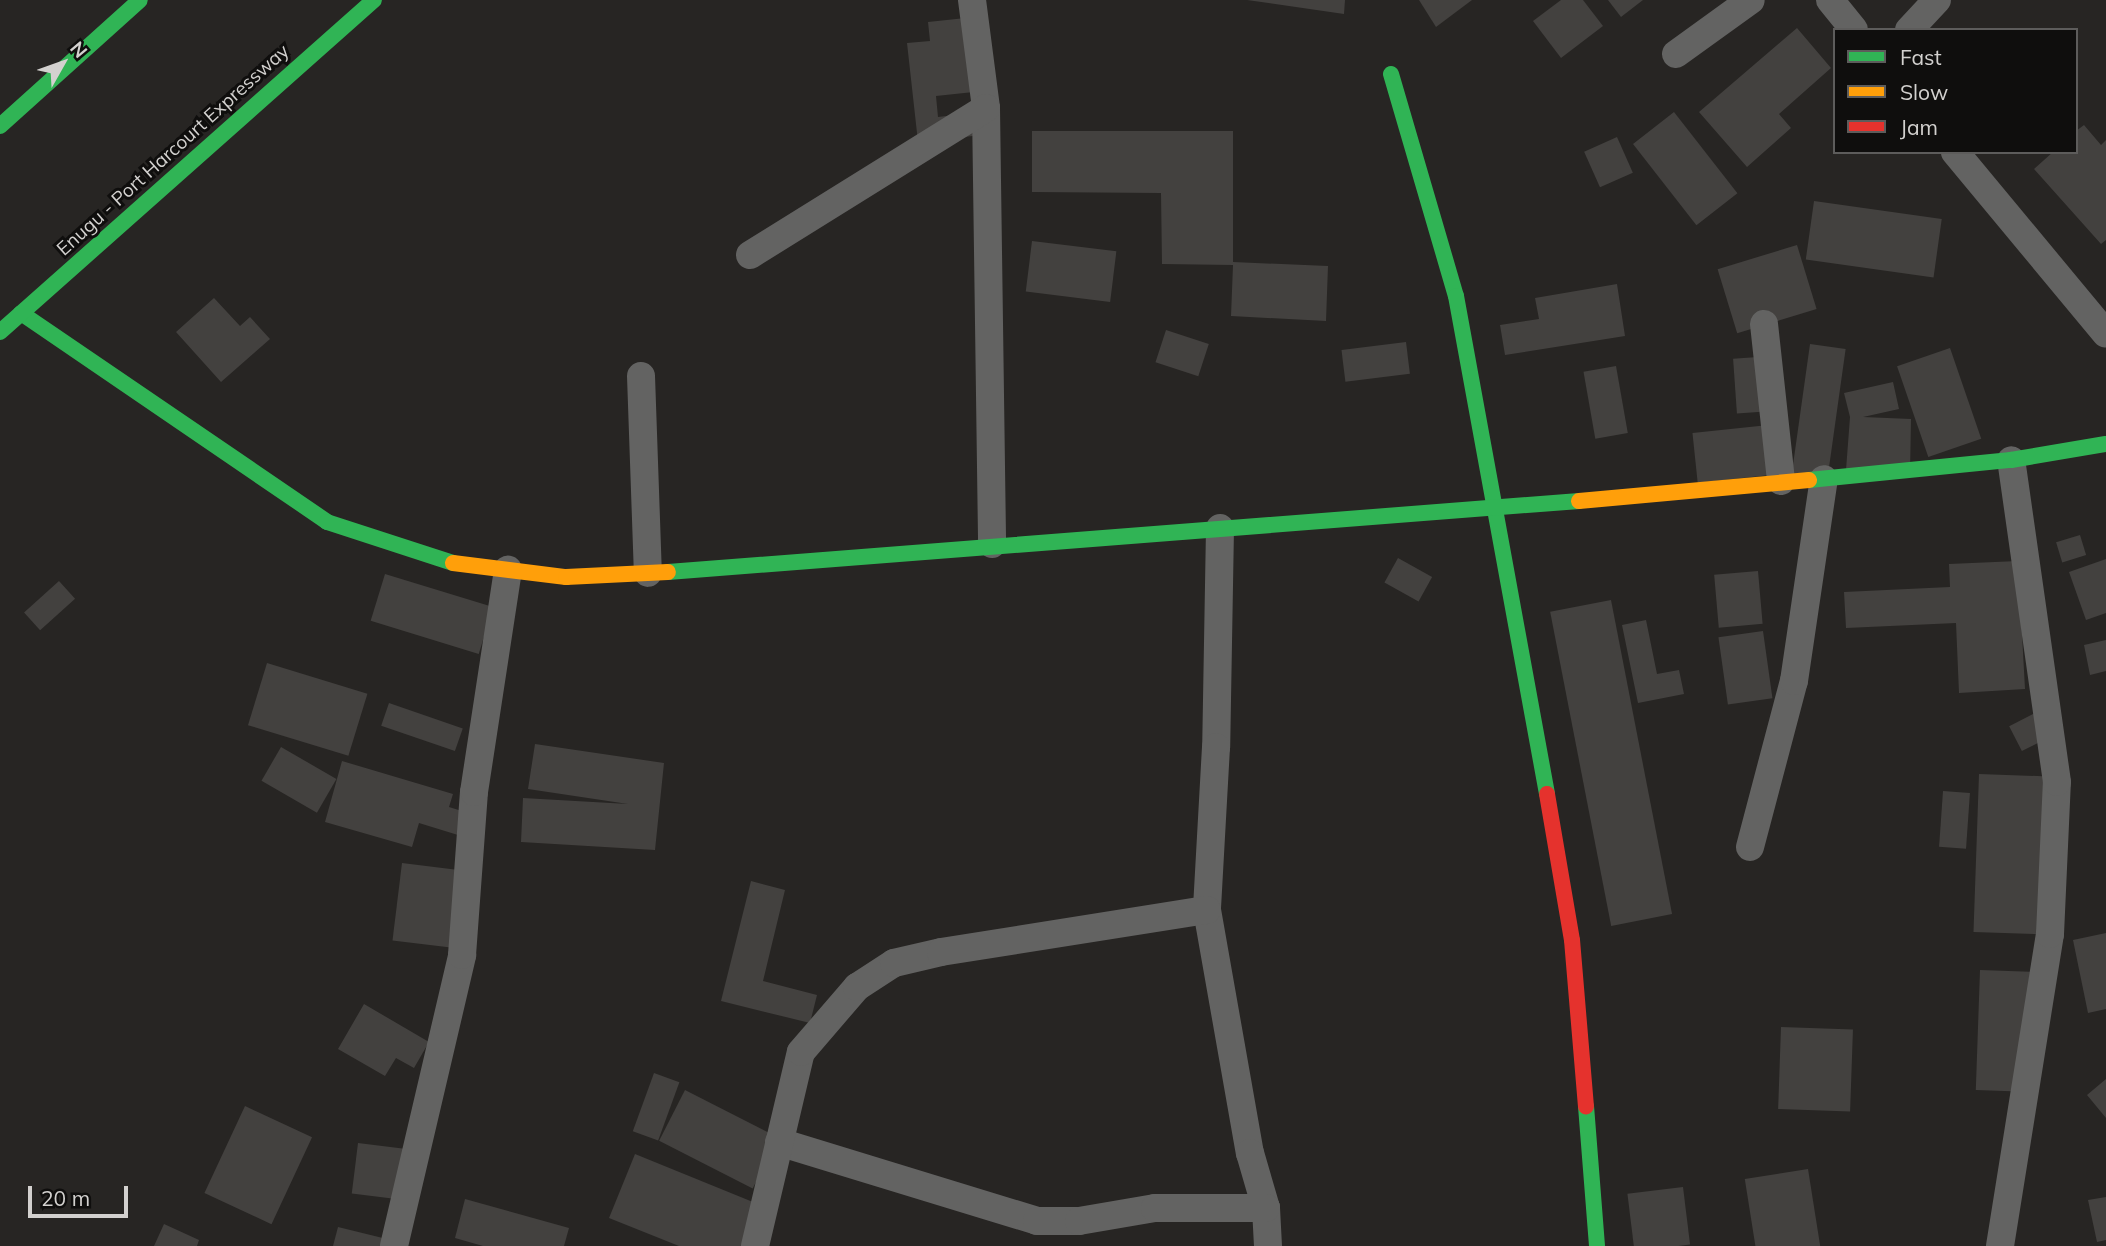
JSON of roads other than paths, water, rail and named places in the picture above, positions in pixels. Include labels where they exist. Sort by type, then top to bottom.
[{"type":"main road","points":[[0,125],[140,0]]},
{"type":"main road","name":"Enugu - Port Harcourt Expressway","points":[[0,332],[373,0]]},
{"type":"main road","points":[[1391,74],[1456,296],[1498,507],[1572,940],[1597,1246]]},
{"type":"main road","points":[[22,313],[327,522],[452,563],[566,577],[766,568],[992,544],[1498,507],[1824,479],[2011,460],[2106,444]]},
{"type":"street","points":[[972,0],[986,108],[992,544]]},
{"type":"street","points":[[1676,54],[1751,0]]},
{"type":"street","points":[[1830,0],[1852,28]]},
{"type":"street","points":[[1911,28],[1937,0]]},
{"type":"street","points":[[750,255],[986,108]]},
{"type":"street","points":[[1957,154],[2106,334]]},
{"type":"street","points":[[1764,324],[1780,481]]},
{"type":"street","points":[[641,376],[648,573]]},
{"type":"street","points":[[2000,1246],[2050,934],[2057,782],[2011,460]]},
{"type":"street","points":[[1750,847],[1794,681],[1824,479]]},
{"type":"street","points":[[1220,528],[1216,747],[1207,910],[1250,1153],[1266,1208],[1268,1246]]},
{"type":"street","points":[[394,1246],[462,955],[474,792],[508,570]]},
{"type":"street","points":[[755,1246],[801,1052],[857,988],[894,963],[1207,910]]},
{"type":"street","points":[[779,1142],[1037,1221],[1079,1221],[1155,1208],[1266,1208]]}]
